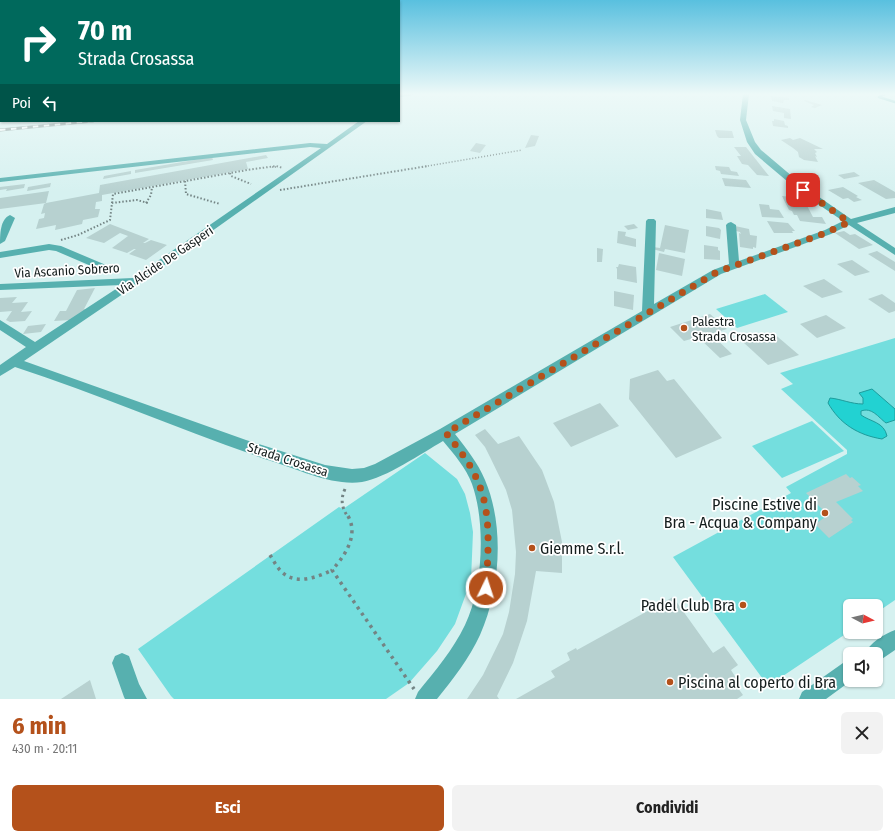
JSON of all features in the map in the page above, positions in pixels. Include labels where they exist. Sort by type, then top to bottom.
[{"type":"street","name":"Via Alcide De Gasperi","points":[[0,371],[135,281],[357,127]]},
{"type":"street","points":[[745,127],[750,142],[758,152],[803,190],[895,252]]},
{"type":"street","points":[[0,180],[310,145],[328,146]]},
{"type":"street","name":"Strada Crosassa","points":[[13,362],[45,372],[246,446],[325,472],[352,476],[364,475],[380,469],[446,433],[717,272],[828,232],[849,222],[895,210]]},
{"type":"street","points":[[0,240],[10,218]]},
{"type":"street","points":[[648,313],[651,221]]},
{"type":"street","points":[[731,225],[734,266]]},
{"type":"street","points":[[0,255],[49,247],[58,248],[102,267]]},
{"type":"street","name":"Via Ascanio Sobrero","points":[[0,287],[135,281]]},
{"type":"street","points":[[0,324],[36,348]]},
{"type":"street","points":[[421,696],[447,671],[473,629],[486,588],[489,550],[487,515],[478,482],[462,453],[446,433]]},
{"type":"street","points":[[883,648],[895,639]]},
{"type":"street","points":[[122,663],[131,690],[137,699]]},
{"type":"street","points":[[809,699],[843,675]]},
{"type":"path","points":[[262,193],[522,150]]},
{"type":"path","points":[[49,247],[110,220],[113,194],[276,166],[293,170]]},
{"type":"path","points":[[230,173],[231,176],[251,184]]},
{"type":"path","points":[[185,181],[186,194],[220,204]]},
{"type":"path","points":[[112,203],[137,200],[147,203],[151,195],[152,187]]},
{"type":"path","points":[[270,555],[279,570],[289,577],[302,579],[318,576],[332,570],[341,561],[351,541],[352,530],[349,518],[343,509],[343,492],[352,476]]},
{"type":"path","points":[[332,570],[421,696]]},
{"type":"shaded area","points":[[765,294],[788,312],[737,328],[716,309]]},
{"type":"shaded area","name":"Piscine Estive di Bra - Acqua & Company","points":[[895,338],[895,600],[883,608],[883,599],[843,599],[843,636],[768,686],[673,557],[791,493],[786,487],[847,454],[847,450],[781,389],[793,384],[780,373]]},
{"type":"shaded area","points":[[872,389],[895,409],[895,420],[886,423],[872,411],[861,411],[861,415],[877,423],[883,428],[887,436],[882,439],[865,435],[844,423],[828,403],[830,398],[863,404],[863,398],[859,393]]},
{"type":"shaded area","points":[[812,421],[844,451],[782,478],[752,446]]},
{"type":"shaded area","points":[[425,453],[457,479],[465,494],[473,532],[471,580],[455,624],[437,651],[409,683],[386,699],[174,699],[171,696],[138,649],[339,507],[343,509]]},
{"type":"building","points":[[715,130],[732,131],[734,138],[719,138]]},
{"type":"building","points":[[531,135],[539,136],[535,146],[525,148]]},
{"type":"building","points":[[790,138],[793,140],[800,138],[823,149],[814,149],[817,152],[815,153],[817,157],[815,156],[818,162],[804,160],[799,157],[798,152],[781,140]]},
{"type":"building","points":[[476,143],[486,145],[480,153],[470,151]]},
{"type":"building","points":[[734,147],[746,147],[769,176],[757,175],[748,165],[742,164],[737,156],[741,156]]},
{"type":"building","points":[[266,155],[268,158],[246,162],[248,169],[102,195],[102,201],[96,202],[95,209],[100,209],[98,217],[83,220],[82,224],[55,230],[56,225],[36,229],[39,219],[44,218],[45,213],[41,214],[44,204],[99,193],[100,185]]},
{"type":"building","points":[[212,157],[213,160],[135,173],[135,170]]},
{"type":"building","points":[[715,166],[729,167],[731,171],[737,172],[739,176],[721,174],[720,171],[716,170]]},
{"type":"building","points":[[131,171],[131,174],[103,179],[104,176]]},
{"type":"building","points":[[854,172],[860,176],[844,179],[838,175]]},
{"type":"building","points":[[722,178],[746,180],[751,188],[725,186]]},
{"type":"building","points":[[874,180],[895,192],[895,198],[886,199],[858,183]]},
{"type":"building","points":[[51,183],[50,187],[27,191],[28,187]]},
{"type":"building","points":[[25,184],[24,188],[6,191],[7,189],[0,190],[0,187]]},
{"type":"building","points":[[843,187],[862,200],[854,202],[848,198],[843,199],[828,190]]},
{"type":"building","points":[[49,191],[46,203],[0,209],[0,198]]},
{"type":"building","points":[[782,196],[803,198],[813,217],[822,217],[826,224],[800,221],[797,215],[794,215],[792,211],[789,210]]},
{"type":"building","points":[[759,204],[769,205],[770,209],[779,210],[784,218],[762,217]]},
{"type":"building","points":[[706,209],[721,212],[723,220],[706,218]]},
{"type":"building","points":[[767,221],[788,223],[795,231],[792,231],[793,233],[774,233]]},
{"type":"building","points":[[110,224],[149,239],[143,243],[151,240],[167,245],[146,260],[129,254],[136,249],[127,253],[112,248],[128,236],[120,233],[104,243],[86,238]]},
{"type":"building","points":[[634,224],[638,228],[628,230],[624,226]]},
{"type":"building","points":[[665,225],[689,230],[685,253],[665,249],[664,252],[652,249],[653,247],[660,248]]},
{"type":"building","points":[[706,226],[719,228],[721,230],[720,239],[706,236]]},
{"type":"building","points":[[735,226],[749,229],[750,235],[757,236],[756,248],[740,247],[739,233],[741,234],[740,232],[736,231]]},
{"type":"building","points":[[618,231],[626,232],[625,236],[636,239],[636,247],[617,243]]},
{"type":"building","points":[[844,231],[850,235],[855,234],[873,245],[859,249],[835,233]]},
{"type":"building","points":[[704,245],[718,247],[718,250],[720,251],[720,260],[704,259]]},
{"type":"building","points":[[597,248],[603,249],[602,262],[597,262]]},
{"type":"building","points":[[877,251],[895,262],[895,271],[868,254]]},
{"type":"building","points":[[659,253],[685,259],[682,276],[656,270]]},
{"type":"building","points":[[852,260],[870,272],[855,276],[837,264]]},
{"type":"building","points":[[619,264],[636,267],[637,283],[617,279],[616,267],[618,267]]},
{"type":"building","points":[[824,279],[843,292],[822,298],[803,286]]},
{"type":"building","points":[[95,288],[84,309],[88,309],[71,320],[54,321],[60,311],[66,311],[77,290]]},
{"type":"building","points":[[614,291],[634,295],[633,310],[614,306]]},
{"type":"building","points":[[882,294],[895,303],[895,311],[889,313],[868,299]]},
{"type":"building","points":[[17,297],[12,303],[28,302],[21,312],[32,311],[25,321],[10,322],[6,320],[12,311],[0,312],[0,298]]},
{"type":"building","points":[[710,314],[727,329],[711,334],[732,354],[720,358],[698,337],[684,341],[670,327]]},
{"type":"building","points":[[826,315],[846,328],[817,338],[800,324]]},
{"type":"building","points":[[46,324],[41,332],[23,334],[28,326]]},
{"type":"building","points":[[772,332],[799,355],[768,365],[743,342]]},
{"type":"building","points":[[658,370],[667,381],[674,379],[722,438],[676,458],[629,399],[630,379]]},
{"type":"building","points":[[600,403],[619,426],[571,447],[553,423]]},
{"type":"building","points":[[485,429],[498,444],[519,436],[542,470],[554,502],[562,542],[562,573],[536,571],[527,621],[513,663],[497,696],[499,699],[467,699],[483,675],[503,634],[509,612],[515,574],[516,552],[512,510],[506,490],[490,457],[485,447],[475,435]]},
{"type":"building","points":[[846,474],[861,485],[858,486],[863,491],[836,502],[853,519],[851,520],[853,522],[829,538],[815,524],[827,516],[806,493]]},
{"type":"building","points":[[673,597],[713,653],[724,646],[738,665],[731,670],[736,678],[732,680],[743,695],[737,699],[516,699],[555,677],[551,671],[570,660],[567,653],[576,648],[577,650]]},
{"type":"building","points":[[90,680],[96,699],[61,699]]},
{"type":"railway","points":[[0,130],[35,127]]},
{"type":"place","name":"Palestra Strada Crosassa","points":[[684,328]]},
{"type":"place","name":"Piscine Estive di Bra - Acqua & Company","points":[[825,513]]},
{"type":"place","name":"Giemme S.r.l.","points":[[532,548]]},
{"type":"place","name":"Padel Club Bra","points":[[743,605]]},
{"type":"place","name":"Piscina al coperto di Bra","points":[[670,682]]},
{"type":"route","points":[[486,588],[489,550],[487,515],[478,482],[462,453],[446,433],[717,272],[828,232],[849,222],[803,190]]}]
